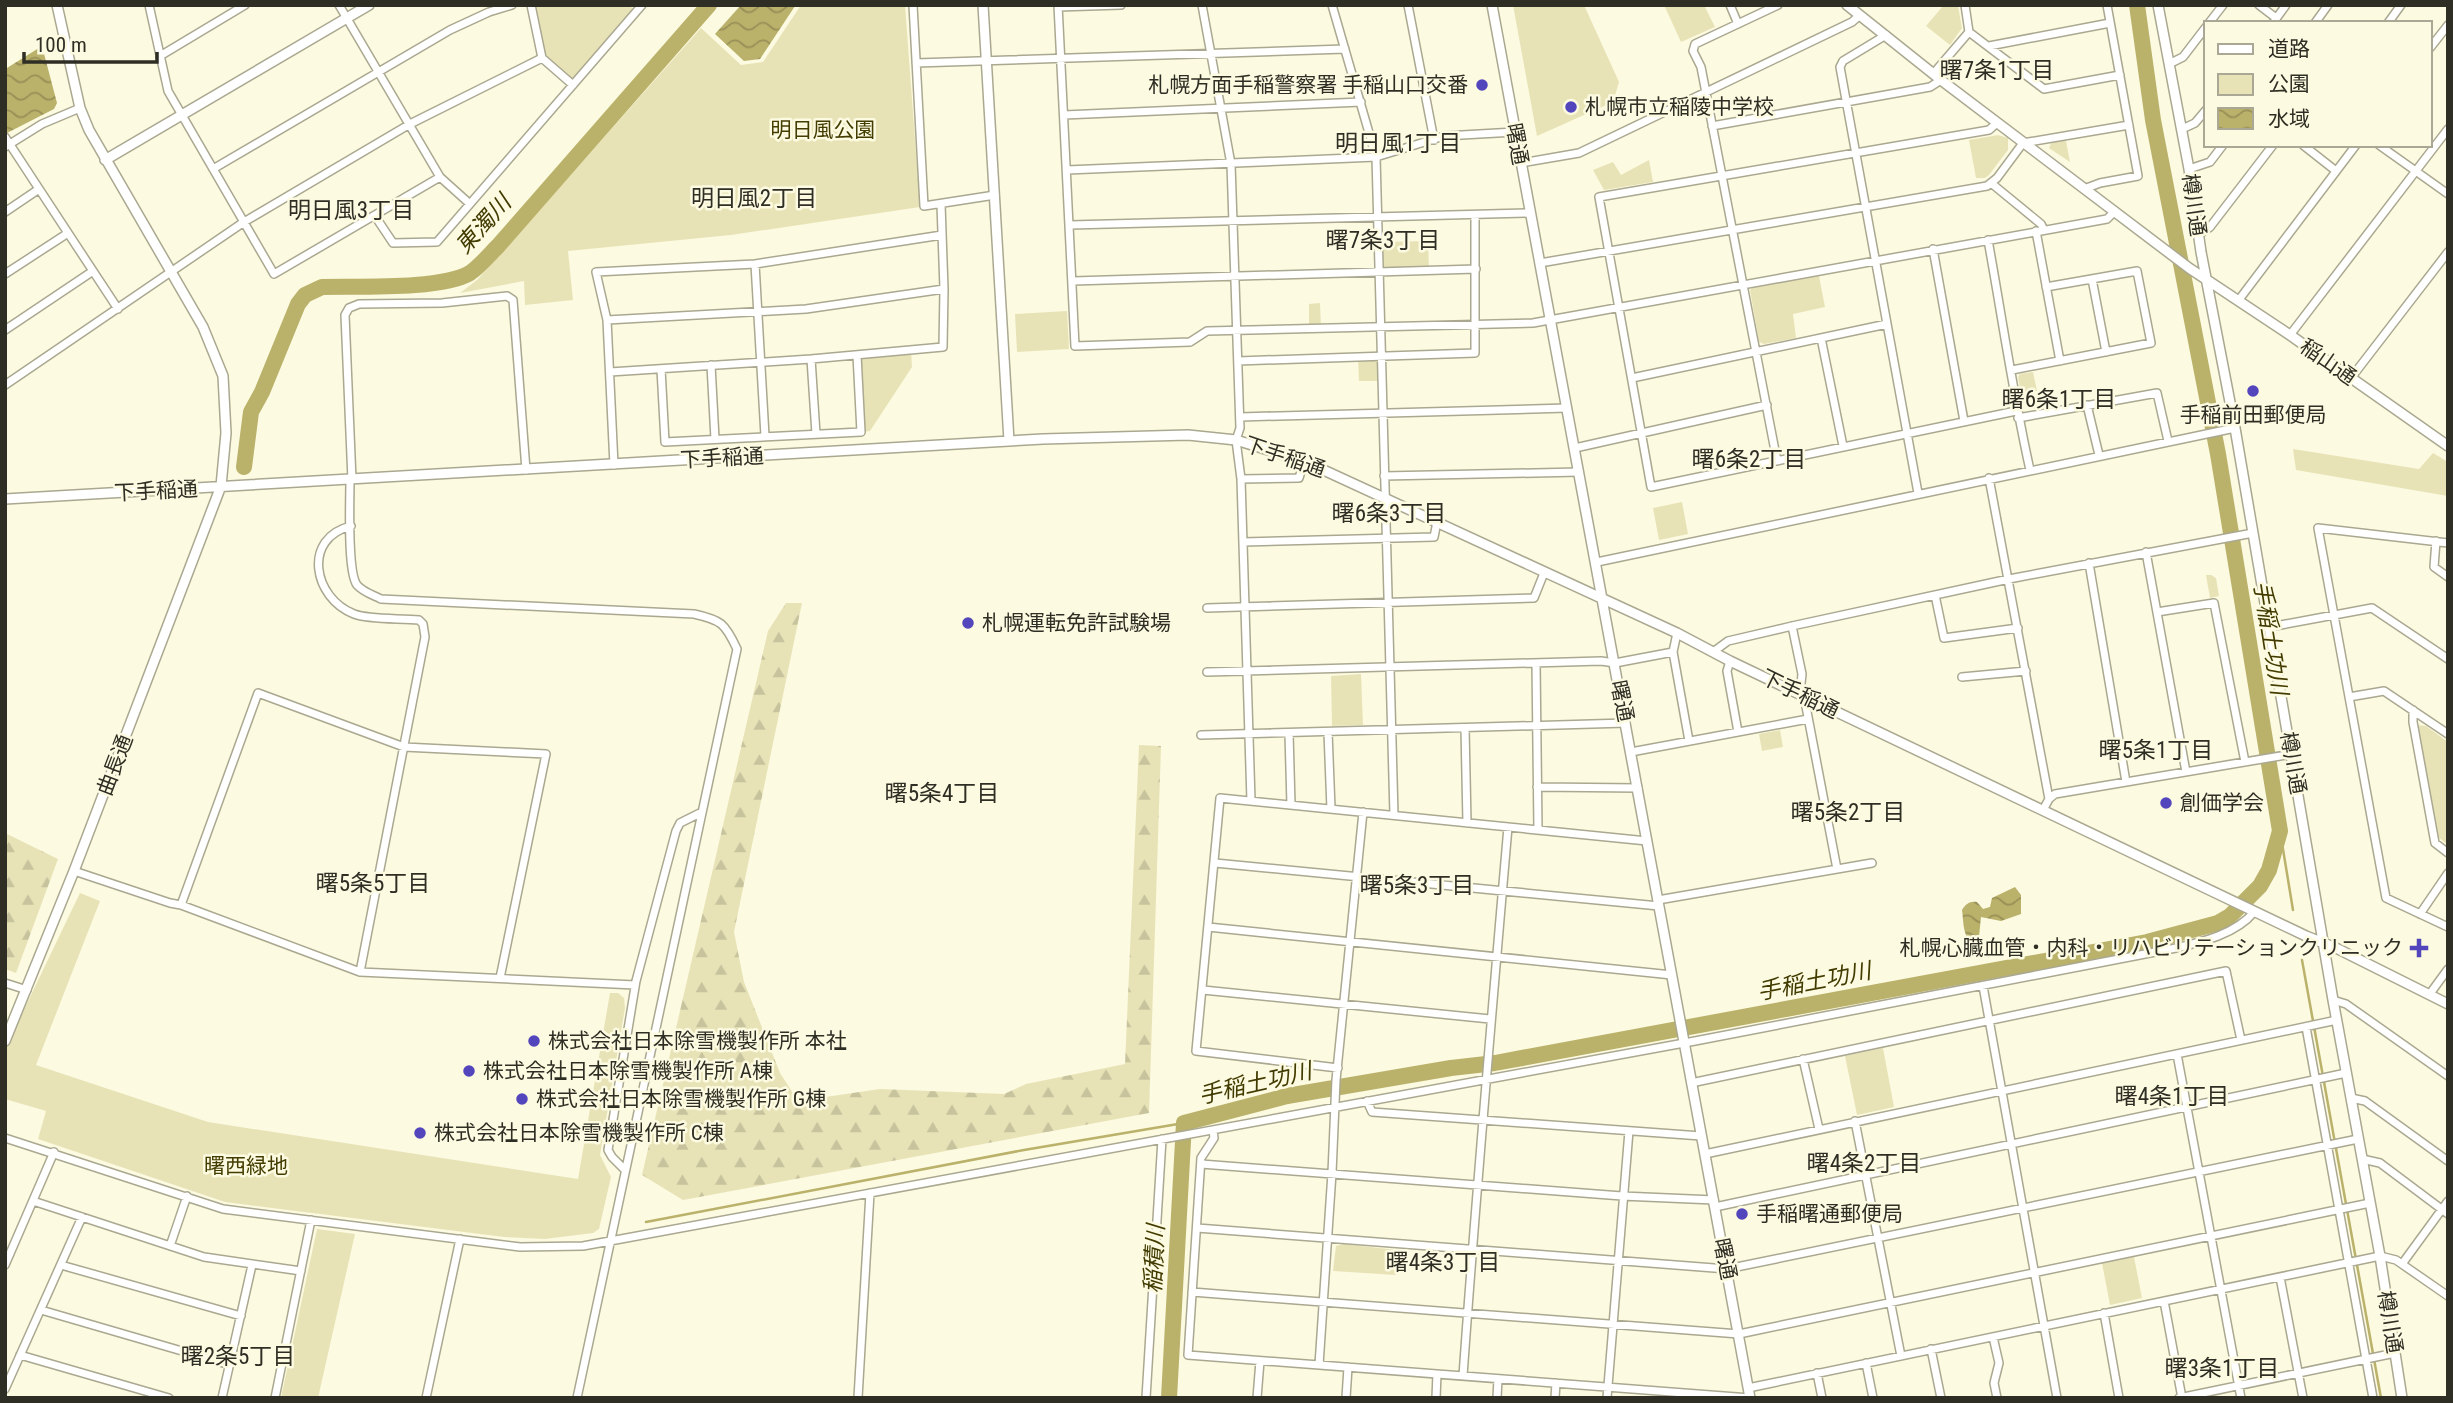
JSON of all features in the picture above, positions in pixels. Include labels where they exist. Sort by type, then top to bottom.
[{"type":"street","name":"曲長通","points":[[5,1041],[74,872],[221,486],[226,433],[223,376],[203,327],[89,130],[80,108],[57,5]]},
{"type":"street","points":[[149,5],[168,92],[274,274],[440,177]]},
{"type":"street","points":[[160,56],[245,5]]},
{"type":"street","points":[[339,5],[440,177],[470,204]]},
{"type":"street","points":[[105,160],[369,5]]},
{"type":"street","points":[[213,169],[450,30],[489,12],[512,5]]},
{"type":"street","points":[[531,5],[542,58],[573,85]]},
{"type":"street","points":[[629,5],[635,12]]},
{"type":"street","points":[[375,216],[393,243],[437,242],[642,5]]},
{"type":"street","points":[[913,5],[923,206],[995,195]]},
{"type":"street","points":[[983,5],[1009,441]]},
{"type":"street","points":[[1121,5],[1058,6],[1076,346],[1190,342],[1207,331],[1533,323],[2107,219],[2115,211]]},
{"type":"street","points":[[1202,5],[1231,164],[1240,417],[1236,440],[1241,479],[1251,801]]},
{"type":"street","points":[[1332,5],[1377,157],[1394,816]]},
{"type":"street","points":[[1408,5],[1434,140]]},
{"type":"street","name":"曙通","points":[[1492,5],[1749,1393]]},
{"type":"street","points":[[1730,5],[1738,24]]},
{"type":"street","points":[[1777,461],[1701,67],[1693,51],[1695,44],[1778,5]]},
{"type":"street","name":"稲山通","points":[[1847,5],[1937,77],[2189,268],[2448,446]]},
{"type":"street","points":[[1712,126],[1930,87],[1969,32],[1965,5]]},
{"type":"street","points":[[2084,189],[2138,176],[2107,5]]},
{"type":"street","name":"樽川通","points":[[2158,5],[2270,627],[2333,1000],[2380,1256],[2402,1398]]},
{"type":"street","points":[[2211,21],[2222,5]]},
{"type":"street","points":[[2259,5],[2274,20],[2286,5]]},
{"type":"street","points":[[2316,21],[2328,5]]},
{"type":"street","points":[[2389,21],[2401,5]]},
{"type":"street","points":[[1521,163],[1579,153],[1852,22],[1860,15]]},
{"type":"street","points":[[1989,46],[2110,23]]},
{"type":"street","points":[[2432,45],[2448,25]]},
{"type":"street","points":[[2169,64],[2183,57],[2204,30]]},
{"type":"street","points":[[1969,32],[2044,89],[2120,75]]},
{"type":"street","points":[[1886,35],[1843,61],[1840,66],[1918,493]]},
{"type":"street","points":[[916,63],[1345,49]]},
{"type":"street","points":[[5,385],[173,273],[244,222],[410,124],[542,58]]},
{"type":"street","points":[[1064,115],[1361,102]]},
{"type":"street","points":[[80,108],[7,143],[118,309]]},
{"type":"street","points":[[2182,129],[2195,123],[2204,112]]},
{"type":"street","points":[[1997,123],[1989,130],[1599,197],[1651,487],[1964,421],[2157,393],[2168,441]]},
{"type":"street","points":[[1540,263],[1987,186],[1997,178],[2022,142],[2129,125]]},
{"type":"street","points":[[2290,335],[2448,129]]},
{"type":"street","points":[[1067,170],[1377,157],[1444,136],[1515,132]]},
{"type":"street","points":[[2189,169],[2210,162],[2221,147]]},
{"type":"street","points":[[2199,235],[2210,227],[2271,147]]},
{"type":"street","points":[[2306,147],[2336,171]]},
{"type":"street","points":[[2238,301],[2354,147]]},
{"type":"street","points":[[2382,147],[2448,194]]},
{"type":"street","points":[[1991,183],[2041,224],[2046,287],[2060,361]]},
{"type":"street","points":[[5,212],[39,189]]},
{"type":"street","points":[[610,372],[943,347],[941,204]]},
{"type":"street","points":[[1070,225],[1530,213]]},
{"type":"street","points":[[1238,361],[1475,353],[1475,215]]},
{"type":"street","points":[[5,274],[68,233]]},
{"type":"street","points":[[614,465],[607,320],[596,272],[755,264],[942,235]]},
{"type":"street","points":[[1988,240],[2012,370],[2017,415],[2030,470]]},
{"type":"street","points":[[1933,250],[1964,421]]},
{"type":"street","points":[[2351,378],[2448,252]]},
{"type":"street","points":[[755,264],[765,436]]},
{"type":"street","points":[[1073,281],[1476,269]]},
{"type":"street","points":[[5,330],[93,271]]},
{"type":"street","points":[[2012,370],[2151,343],[2137,271],[2046,287]]},
{"type":"street","points":[[2092,278],[2106,352]]},
{"type":"street","points":[[607,320],[806,309],[944,289]]},
{"type":"street","points":[[526,470],[513,300],[507,296],[442,303],[359,304],[349,308],[345,315],[351,480],[350,566],[357,585],[381,599],[694,614],[713,618],[725,625],[737,649],[608,1241],[577,1398]]},
{"type":"street","points":[[1632,378],[1887,324]]},
{"type":"street","points":[[1821,338],[1843,446]]},
{"type":"street","points":[[661,369],[665,443],[861,432],[857,355]]},
{"type":"street","points":[[811,359],[816,434]]},
{"type":"street","points":[[711,365],[715,439]]},
{"type":"street","points":[[1575,448],[1767,405]]},
{"type":"street","points":[[2087,405],[2099,455]]},
{"type":"street","points":[[1240,417],[1567,408]]},
{"type":"street","points":[[1597,562],[2235,428]]},
{"type":"street","name":"下手稲通","points":[[5,499],[1009,441],[1188,435],[1236,440],[1304,461],[1385,496],[1544,573],[1677,633],[1730,661],[2448,1004]]},
{"type":"street","points":[[1241,479],[1299,478],[1304,461]]},
{"type":"street","points":[[1384,476],[1579,472]]},
{"type":"street","points":[[1989,478],[2049,799]]},
{"type":"street","points":[[1243,542],[1434,537],[1437,522]]},
{"type":"street","points":[[351,526],[333,533],[322,547],[318,566],[323,586],[351,613],[419,620],[425,631],[360,972]]},
{"type":"street","points":[[2448,543],[2318,528],[2386,898],[2448,927]]},
{"type":"street","points":[[1713,652],[1728,641],[1792,626],[2009,579],[2253,533]]},
{"type":"street","points":[[2436,541],[2434,567],[2448,577]]},
{"type":"street","points":[[2146,552],[2186,772]]},
{"type":"street","points":[[2089,563],[2126,782]]},
{"type":"street","points":[[1207,608],[1534,598],[1544,573]]},
{"type":"street","points":[[1935,595],[1944,638],[2018,628]]},
{"type":"street","points":[[2157,612],[2214,603],[2245,762]]},
{"type":"street","points":[[2270,627],[2372,608],[2448,659]]},
{"type":"street","points":[[1792,626],[1802,674],[1802,695],[1837,869]]},
{"type":"street","points":[[1677,633],[1673,652],[1689,741]]},
{"type":"street","points":[[1207,672],[1601,661],[1615,663],[1673,652]]},
{"type":"street","points":[[1730,661],[1727,671],[1738,732]]},
{"type":"street","points":[[1536,663],[1538,830]]},
{"type":"street","points":[[1962,677],[2026,671]]},
{"type":"street","points":[[2349,697],[2384,691],[2448,734]]},
{"type":"street","points":[[181,905],[258,693],[404,747],[545,754],[500,978]]},
{"type":"street","points":[[2413,710],[2435,843],[2448,853]]},
{"type":"street","points":[[1631,752],[1808,719]]},
{"type":"street","points":[[1201,735],[1626,723]]},
{"type":"street","points":[[1465,728],[1467,823]]},
{"type":"street","points":[[1328,732],[1331,809]]},
{"type":"street","points":[[1289,733],[1292,805]]},
{"type":"street","points":[[2043,810],[2055,794],[2292,754]]},
{"type":"street","points":[[1537,787],[1638,788]]},
{"type":"street","points":[[1338,1068],[1196,1051],[1220,798],[1647,841]]},
{"type":"street","points":[[624,1169],[608,1150],[635,985],[676,831],[680,823],[702,812]]},
{"type":"street","points":[[1319,1365],[1336,1080],[1363,812]]},
{"type":"street","points":[[1463,1376],[1487,1051],[1508,827]]},
{"type":"street","points":[[1215,863],[1659,903],[1872,863]]},
{"type":"street","points":[[74,872],[181,905],[360,972],[635,985]]},
{"type":"street","points":[[2420,914],[2448,873]]},
{"type":"street","points":[[5,1138],[223,1209],[520,1247],[583,1246],[1213,1130],[1336,1104],[1367,1101],[1485,1076],[1983,986],[2200,942],[2240,925],[2253,911]]},
{"type":"street","points":[[1208,927],[1672,975]]},
{"type":"street","points":[[2429,995],[2448,969]]},
{"type":"street","points":[[1691,1083],[2226,971],[2241,1041]]},
{"type":"street","points":[[5,983],[27,990]]},
{"type":"street","points":[[1983,986],[2057,1398]]},
{"type":"street","points":[[1203,990],[1490,1019]]},
{"type":"street","points":[[2333,1000],[2346,1004],[2448,1076]]},
{"type":"street","points":[[1705,1154],[2337,1020]]},
{"type":"street","points":[[2311,1026],[2318,1079],[2333,1144],[2371,1358],[2372,1398]]},
{"type":"street","points":[[2177,1054],[2241,1398]]},
{"type":"street","points":[[1804,1059],[1819,1129]]},
{"type":"street","points":[[1201,1164],[1714,1204],[2346,1073]]},
{"type":"street","points":[[2351,1098],[2365,1101],[2448,1161]]},
{"type":"street","points":[[1367,1101],[1372,1112],[1702,1136]]},
{"type":"street","points":[[1855,1121],[1901,1356]]},
{"type":"street","points":[[1213,1130],[1214,1138],[1201,1164],[1188,1355],[1608,1387],[1749,1393],[1818,1373],[2380,1256],[2396,1259],[2448,1296]]},
{"type":"street","points":[[1607,1398],[1629,1131]]},
{"type":"street","points":[[1146,1398],[1162,1139]]},
{"type":"street","points":[[1197,1228],[1727,1269],[2358,1139]]},
{"type":"street","points":[[5,1265],[54,1152]]},
{"type":"street","points":[[2362,1159],[2379,1163],[2445,1212]]},
{"type":"street","points":[[858,1398],[870,1193]]},
{"type":"street","points":[[170,1246],[187,1196]]},
{"type":"street","points":[[33,1201],[204,1257],[300,1271]]},
{"type":"street","points":[[2402,1264],[2445,1212],[2448,1201]]},
{"type":"street","points":[[1192,1292],[1738,1334],[2370,1203]]},
{"type":"street","points":[[5,1389],[82,1217]]},
{"type":"street","points":[[275,1398],[311,1220]]},
{"type":"street","points":[[426,1398],[460,1239]]},
{"type":"street","points":[[61,1265],[241,1316]]},
{"type":"street","points":[[222,1398],[252,1265]]},
{"type":"street","points":[[2280,1277],[2303,1398]]},
{"type":"street","points":[[2164,1301],[2181,1398],[2395,1353]]},
{"type":"street","points":[[41,1310],[230,1365]]},
{"type":"street","points":[[2104,1314],[2119,1398]]},
{"type":"street","points":[[1993,1336],[1999,1363],[1994,1382],[1997,1398]]},
{"type":"street","points":[[1931,1349],[1941,1398]]},
{"type":"street","points":[[20,1355],[169,1398]]},
{"type":"street","points":[[1256,1398],[1259,1360]]},
{"type":"street","points":[[1866,1363],[1873,1398]]},
{"type":"street","points":[[1346,1398],[1348,1367]]},
{"type":"street","points":[[1818,1373],[1822,1398]]},
{"type":"street","points":[[1436,1398],[1437,1374]]},
{"type":"street","points":[[1497,1398],[1498,1379]]},
{"type":"street","points":[[1555,1398],[1556,1383]]},
{"type":"green space","points":[[531,5],[629,5],[636,12],[573,85],[542,58]]},
{"type":"green space","name":"明日風公園","points":[[801,5],[905,5],[920,207],[731,235],[568,251],[573,300],[525,305],[524,281],[460,293],[477,280],[701,28],[741,65],[763,62]]},
{"type":"green space","points":[[1513,5],[1584,5],[1619,82],[1613,102],[1537,136]]},
{"type":"green space","points":[[1664,5],[1704,5],[1715,27],[1681,42]]},
{"type":"green space","points":[[1943,6],[1958,6],[1962,28],[1950,45],[1926,26]]},
{"type":"green space","points":[[1998,135],[2008,138],[2008,150],[1989,175],[1976,178],[1969,140]]},
{"type":"green space","points":[[2066,140],[2070,162],[2049,148],[2051,143]]},
{"type":"green space","points":[[1649,160],[1653,182],[1604,190],[1593,170],[1613,162],[1621,175]]},
{"type":"green space","points":[[1428,241],[1429,271],[1379,273],[1379,242]]},
{"type":"green space","points":[[1819,276],[1825,307],[1793,314],[1796,338],[1764,344],[1759,342],[1750,290],[1753,287]]},
{"type":"green space","points":[[1320,303],[1321,328],[1309,329],[1309,304]]},
{"type":"green space","points":[[1067,311],[1069,349],[1017,352],[1015,314]]},
{"type":"green space","points":[[911,351],[912,367],[870,431],[861,432],[857,355]]},
{"type":"green space","points":[[1381,357],[1382,381],[1359,381],[1358,358]]},
{"type":"green space","points":[[2033,372],[2037,391],[2021,394],[2018,377],[2020,374]]},
{"type":"green space","points":[[2293,449],[2419,469],[2433,453],[2448,462],[2448,496],[2296,470]]},
{"type":"green space","points":[[1682,502],[1688,534],[1659,540],[1653,508]]},
{"type":"green space","points":[[2206,575],[2216,578],[2219,596],[2210,598]]},
{"type":"green space","points":[[786,603],[802,603],[734,932],[744,982],[780,1073],[793,1093],[805,1100],[880,1089],[1004,1094],[1026,1084],[1125,1064],[1139,745],[1161,746],[1149,1113],[683,1200],[642,1175],[768,631]]},
{"type":"green space","points":[[1361,674],[1363,725],[1332,726],[1331,676]]},
{"type":"green space","points":[[2416,725],[2426,726],[2448,742],[2448,845],[2437,836]]},
{"type":"green space","points":[[1780,730],[1783,747],[1762,751],[1759,734]]},
{"type":"green space","points":[[5,833],[58,859],[16,973],[5,969]]},
{"type":"green space","name":"曙西緑地","points":[[80,893],[100,901],[36,1065],[208,1122],[578,1179],[610,993],[618,993],[624,998],[625,1008],[600,1155],[611,1177],[599,1229],[593,1233],[545,1239],[504,1237],[225,1202],[38,1139],[46,1111],[5,1099],[5,1049]]},
{"type":"green space","points":[[1883,1048],[1894,1107],[1857,1115],[1845,1056]]},
{"type":"green space","points":[[317,1229],[355,1234],[318,1398],[281,1398]]},
{"type":"green space","points":[[1343,1244],[1397,1250],[1396,1275],[1333,1271],[1336,1246]]},
{"type":"green space","points":[[2134,1257],[2142,1298],[2110,1305],[2102,1263]]},
{"type":"water","points":[[741,5],[795,6],[760,59],[744,61],[715,34]]},
{"type":"water","points":[[42,46],[57,103],[54,109],[7,133],[5,66],[7,68]]},
{"type":"water","points":[[2015,887],[2021,895],[2021,914],[2001,921],[1981,917],[1978,946],[1969,940],[1965,931],[1963,908],[1974,902],[1983,909],[1990,907],[1992,898]]},
{"type":"waterway","name":"東濁川","points":[[244,467],[251,412],[262,392],[298,304],[305,295],[322,287],[420,285],[470,273],[498,246],[709,5]]},
{"type":"waterway","name":"手稲土功川","points":[[1169,1398],[1184,1123],[1287,1096],[1495,1063],[2147,942],[2218,923],[2230,916],[2260,886],[2269,870],[2280,831],[2218,454],[2153,120],[2137,5]]},
{"type":"waterway","points":[[2280,831],[2293,910]]},
{"type":"waterway","points":[[2302,960],[2381,1398]]},
{"type":"waterway","name":"手稲土功川","points":[[646,1222],[1024,1150],[1184,1123]]},
{"type":"place","name":"札幌方面手稲警察署 手稲山口交番","points":[[1482,85]]},
{"type":"place","name":"札幌市立稲陵中学校","points":[[1571,107]]},
{"type":"place","name":"手稲前田郵便局","points":[[2253,391]]},
{"type":"place","name":"札幌運転免許試験場","points":[[968,623]]},
{"type":"place","name":"創価学会","points":[[2166,803]]},
{"type":"place","name":"札幌心臓血管・内科・リハビリテーションクリニック","points":[[2419,948]]},
{"type":"place","name":"株式会社日本除雪機製作所 本社","points":[[534,1041]]},
{"type":"place","name":"株式会社日本除雪機製作所 A棟","points":[[469,1071]]},
{"type":"place","name":"株式会社日本除雪機製作所 G棟","points":[[522,1099]]},
{"type":"place","name":"株式会社日本除雪機製作所 C棟","points":[[420,1133]]},
{"type":"place","name":"手稲曙通郵便局","points":[[1742,1214]]},
{"type":"district","name":"曙7条1丁目","points":[[1997,70]]},
{"type":"district","name":"明日風1丁目","points":[[1398,143]]},
{"type":"district","name":"明日風2丁目","points":[[754,198]]},
{"type":"district","name":"明日風3丁目","points":[[351,210]]},
{"type":"district","name":"曙7条3丁目","points":[[1383,240]]},
{"type":"district","name":"曙6条1丁目","points":[[2059,399]]},
{"type":"district","name":"曙6条2丁目","points":[[1749,459]]},
{"type":"district","name":"曙6条3丁目","points":[[1389,513]]},
{"type":"district","name":"曙5条1丁目","points":[[2156,750]]},
{"type":"district","name":"曙5条4丁目","points":[[942,793]]},
{"type":"district","name":"曙5条2丁目","points":[[1848,812]]},
{"type":"district","name":"曙5条5丁目","points":[[373,883]]},
{"type":"district","name":"曙5条3丁目","points":[[1417,885]]},
{"type":"district","name":"曙4条1丁目","points":[[2172,1096]]},
{"type":"district","name":"曙4条2丁目","points":[[1864,1163]]},
{"type":"district","name":"曙4条3丁目","points":[[1443,1262]]},
{"type":"district","name":"曙2条5丁目","points":[[238,1356]]},
{"type":"district","name":"曙3条1丁目","points":[[2222,1368]]},
{"type":"water label","name":"稲積川","points":[[1154,1259]]}]
